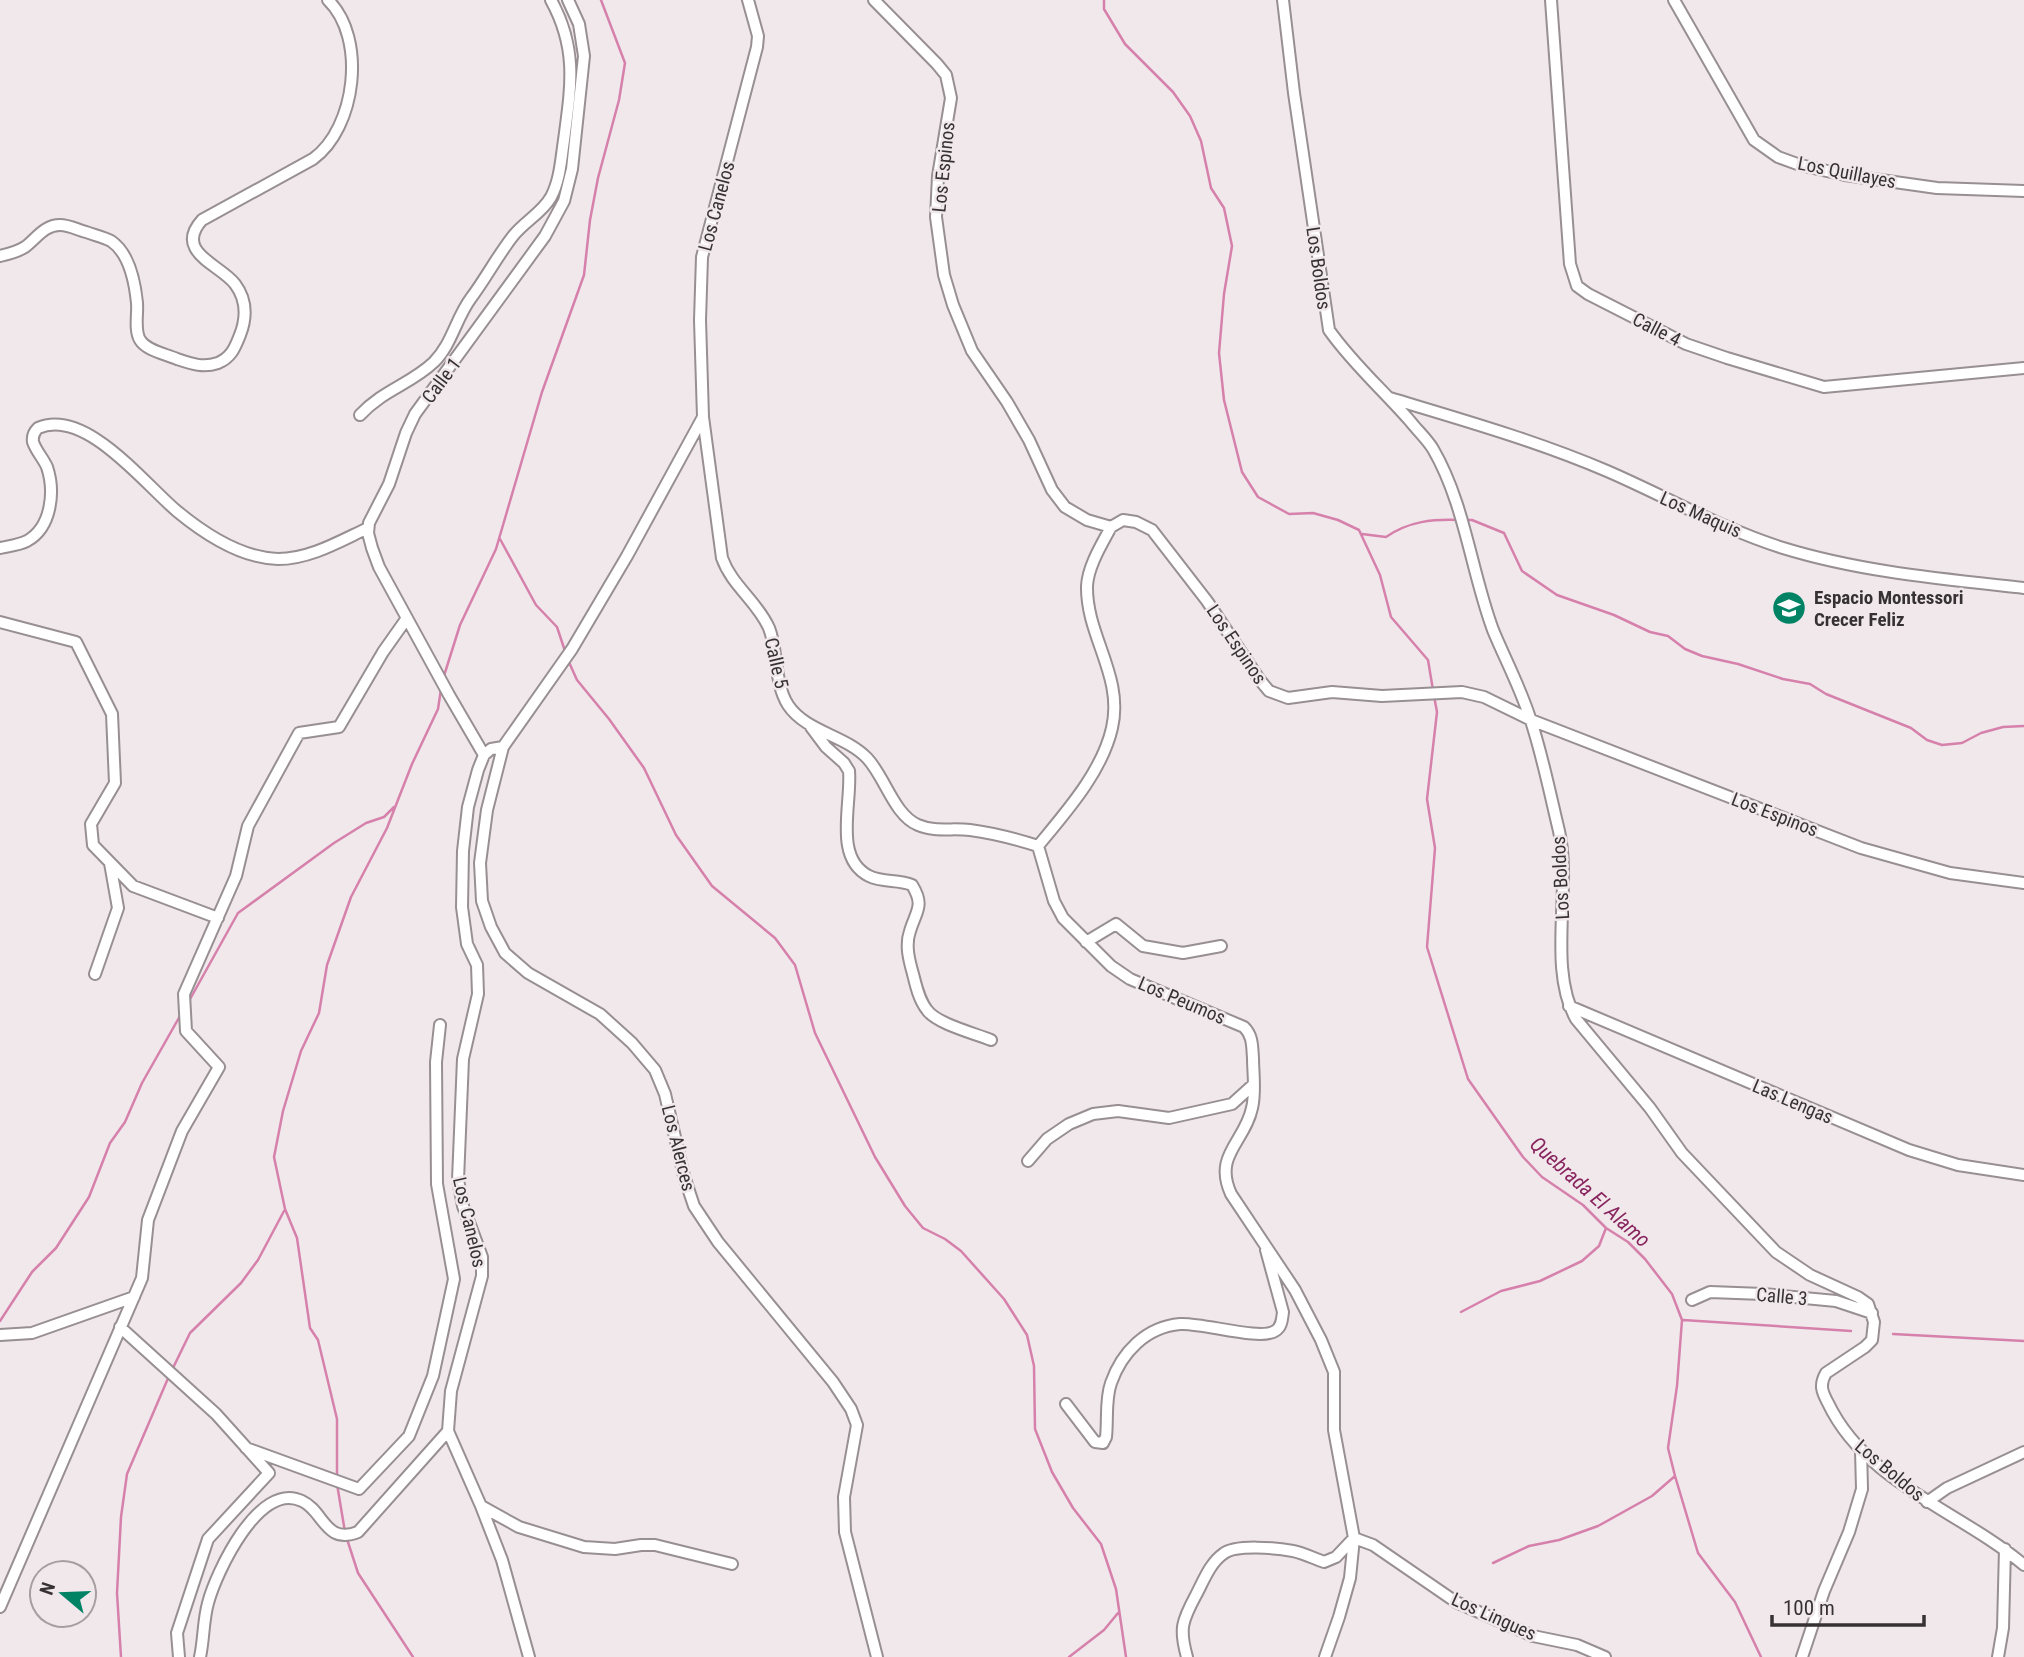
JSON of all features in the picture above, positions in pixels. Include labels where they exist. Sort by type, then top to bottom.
[{"type":"street","points":[[0,256],[19,250],[54,226],[66,226],[105,238],[121,251],[130,271],[136,293],[138,334],[144,345],[194,365],[210,365],[229,357],[244,324],[244,304],[240,291],[231,280],[208,264],[198,252],[194,243],[194,232],[202,220],[313,159],[324,151],[336,136],[346,109],[351,62],[348,37],[342,19],[328,0]]},
{"type":"street","points":[[360,415],[376,399],[424,370],[439,356],[461,314],[508,244],[552,195],[559,177],[572,68],[566,32],[551,0]]},
{"type":"street","name":"Calle 1","points":[[368,528],[389,484],[415,414],[553,225],[564,201],[570,180],[584,67],[582,34],[568,0]]},
{"type":"street","name":"Los Canelos","points":[[703,417],[700,320],[702,257],[757,47],[758,36],[748,0]]},
{"type":"street","name":"Los Espinos","points":[[874,0],[946,75],[951,98],[938,176],[936,217],[944,275],[972,351],[1007,402],[1029,440],[1052,490],[1065,507],[1087,520],[1111,527],[1123,520],[1136,522],[1152,530],[1207,601],[1269,691],[1288,698],[1332,692],[1382,696],[1462,692],[1484,698],[1531,720],[1861,848],[1950,873],[2024,883]]},
{"type":"street","name":"Los Boldos","points":[[1283,0],[1299,133],[1329,330],[1338,344],[1432,447],[1462,520],[1494,630],[1531,720],[1560,835],[1563,959],[1569,1006],[1682,1153],[1776,1252],[1810,1275],[1868,1304],[1874,1322],[1872,1340],[1832,1368],[1822,1380],[1821,1389],[1835,1417],[1861,1450],[1927,1502],[2006,1549],[2024,1565]]},
{"type":"street","name":"Calle 4","points":[[1551,0],[1570,264],[1577,286],[1686,344],[1825,387],[2024,368]]},
{"type":"street","name":"Los Quillayes","points":[[1674,0],[1754,140],[1778,157],[1845,175],[1937,188],[2024,191]]},
{"type":"street","name":"Los Maquis","points":[[1389,397],[1534,443],[1607,471],[1697,513],[1783,548],[1833,561],[1917,576],[2024,588]]},
{"type":"street","points":[[0,548],[27,540],[40,528],[47,516],[51,496],[50,477],[33,436],[38,428],[53,425],[75,429],[101,443],[180,514],[210,535],[245,553],[276,559],[297,557],[368,528],[375,558],[484,755],[491,749],[503,747],[572,649],[627,556],[703,417]]},
{"type":"street","name":"Calle 5","points":[[703,417],[722,558],[727,572],[761,611],[771,632],[778,674],[787,703],[797,716],[810,725],[844,740],[865,757],[881,775],[903,815],[918,825],[981,832],[1038,846]]},
{"type":"street","points":[[1038,846],[1074,801],[1095,769],[1112,728],[1114,697],[1110,669],[1089,612],[1087,584],[1094,561],[1111,527]]},
{"type":"street","points":[[0,1607],[142,1278],[149,1220],[182,1131],[219,1067],[186,1031],[184,994],[236,876],[248,825],[299,733],[339,727],[383,652],[407,618]]},
{"type":"street","points":[[0,622],[76,642],[112,714],[115,783],[91,824],[93,845],[133,886],[218,918]]},
{"type":"street","points":[[810,725],[849,771],[847,847],[854,865],[870,877],[912,885],[917,894],[919,912],[907,945],[910,964],[923,1003],[937,1018],[991,1040]]},
{"type":"street","name":"Los Alerces","points":[[503,747],[486,810],[480,863],[482,901],[491,927],[505,953],[528,973],[600,1014],[632,1043],[656,1070],[665,1094],[684,1176],[694,1206],[718,1242],[833,1382],[851,1409],[857,1425],[844,1497],[844,1522],[877,1657]]},
{"type":"street","name":"Los Canelos","points":[[484,755],[468,807],[463,851],[462,907],[467,944],[477,965],[478,994],[463,1059],[458,1180],[463,1206],[482,1257],[482,1276],[452,1391],[448,1431],[502,1560],[529,1657]]},
{"type":"street","name":"Los Peumos","points":[[1038,846],[1054,901],[1063,918],[1111,966],[1130,979],[1244,1027],[1251,1037],[1254,1085],[1252,1107],[1229,1153],[1224,1168],[1226,1183],[1295,1290],[1334,1372],[1334,1430],[1354,1538],[1350,1578],[1325,1657]]},
{"type":"street","points":[[95,974],[118,908],[110,863]]},
{"type":"street","points":[[1086,942],[1116,924],[1143,946],[1183,953],[1221,946]]},
{"type":"street","name":"Las Lengas","points":[[1569,1006],[1909,1150],[1958,1165],[2024,1175]]},
{"type":"street","points":[[246,1448],[359,1489],[410,1436],[433,1377],[454,1279],[437,1184],[436,1062],[440,1025]]},
{"type":"street","points":[[1028,1161],[1047,1139],[1069,1124],[1093,1114],[1118,1111],[1169,1118],[1182,1116],[1232,1104],[1254,1085]]},
{"type":"street","points":[[1066,1404],[1095,1442],[1103,1443],[1106,1437],[1110,1386],[1117,1369],[1139,1339],[1155,1330],[1181,1324],[1239,1332],[1269,1334],[1276,1331],[1282,1321],[1283,1312],[1264,1241]]},
{"type":"street","name":"Calle 3","points":[[1692,1300],[1710,1292],[1763,1294],[1836,1301],[1872,1313]]},
{"type":"street","points":[[0,1335],[32,1333],[134,1297]]},
{"type":"street","points":[[120,1327],[216,1414],[269,1473],[208,1539],[177,1633],[179,1657]]},
{"type":"street","points":[[200,1657],[205,1619],[218,1574],[243,1532],[264,1508],[283,1499],[296,1499],[307,1504],[334,1532],[354,1534],[362,1529],[448,1431]]},
{"type":"street","points":[[1802,1657],[1824,1591],[1849,1532],[1862,1489],[1861,1450]]},
{"type":"street","points":[[1927,1502],[1959,1482],[2024,1452]]},
{"type":"street","points":[[481,1506],[519,1527],[584,1547],[615,1549],[655,1545],[732,1564]]},
{"type":"street","points":[[1187,1657],[1181,1636],[1184,1621],[1220,1555],[1228,1550],[1242,1548],[1290,1550],[1324,1562],[1336,1557],[1354,1538]]},
{"type":"street","name":"Los Lingues","points":[[1354,1538],[1373,1545],[1456,1602],[1533,1636],[1590,1648],[1605,1657]]},
{"type":"street","points":[[1998,1657],[2003,1628],[2006,1549]]},
{"type":"waterway","points":[[443,679],[460,625],[496,549],[542,392],[584,275],[598,178],[619,100],[625,63],[601,0]]},
{"type":"waterway","name":"Quebrada El Alamo","points":[[1104,0],[1104,9],[1125,44],[1173,92],[1190,116],[1201,141],[1211,188],[1224,208],[1232,246],[1224,294],[1219,353],[1224,400],[1242,472],[1258,497],[1289,514],[1313,513],[1338,520],[1359,530],[1380,575],[1391,617],[1428,660],[1433,690]]},
{"type":"waterway","points":[[1362,534],[1386,537],[1403,527],[1421,522],[1459,520]]},
{"type":"waterway","points":[[1466,520],[1504,533],[1522,571],[1557,595],[1614,615],[1650,632],[1668,636],[1685,649],[1702,656],[1810,684],[1826,694],[1911,728],[1927,740],[1942,745],[1962,743],[1981,733],[2003,727],[2024,726]]},
{"type":"waterway","points":[[500,539],[536,605],[557,627],[566,654]]},
{"type":"waterway","points":[[568,660],[577,680],[644,768],[676,835],[712,886],[775,938],[795,965],[815,1033],[875,1157],[905,1206],[923,1228],[961,1251],[1004,1299],[1027,1335],[1034,1366],[1035,1429],[1052,1472],[1073,1508],[1101,1544],[1116,1589],[1126,1657]]},
{"type":"waterway","points":[[337,1477],[337,1419],[318,1340],[310,1328],[297,1238],[285,1209],[274,1157],[283,1111],[301,1051],[319,1013],[327,965],[351,897],[387,828],[412,764],[438,709],[441,689]]},
{"type":"waterway","name":"Quebrada El Alamo","points":[[1434,696],[1437,712],[1427,799],[1435,848],[1427,947],[1468,1079],[1523,1157],[1542,1177],[1583,1205],[1606,1228],[1628,1242],[1672,1294],[1682,1320],[1677,1386],[1668,1448],[1698,1553],[1735,1602],[1761,1657]]},
{"type":"waterway","points":[[189,1001],[238,913],[334,843],[366,823],[384,817],[394,807]]},
{"type":"waterway","points":[[0,1321],[32,1272],[56,1248],[89,1197],[110,1143],[125,1122],[142,1083],[180,1016]]},
{"type":"waterway","points":[[172,1370],[190,1333],[241,1283],[258,1260],[284,1211]]},
{"type":"waterway","points":[[1461,1312],[1501,1291],[1540,1281],[1582,1261],[1599,1246],[1606,1228]]},
{"type":"waterway","points":[[1683,1320],[1851,1331]]},
{"type":"waterway","points":[[1893,1334],[2024,1341]]},
{"type":"waterway","points":[[121,1657],[117,1593],[121,1517],[127,1474],[169,1376]]},
{"type":"waterway","points":[[1493,1563],[1529,1546],[1559,1540],[1598,1526],[1652,1496],[1675,1476]]},
{"type":"waterway","points":[[337,1484],[345,1532]]},
{"type":"waterway","points":[[347,1539],[358,1573],[413,1657]]},
{"type":"waterway","points":[[1069,1657],[1104,1630],[1118,1613]]},
{"type":"place","name":"Espacio Montessori Crecer Feliz","points":[[1789,608]]}]
